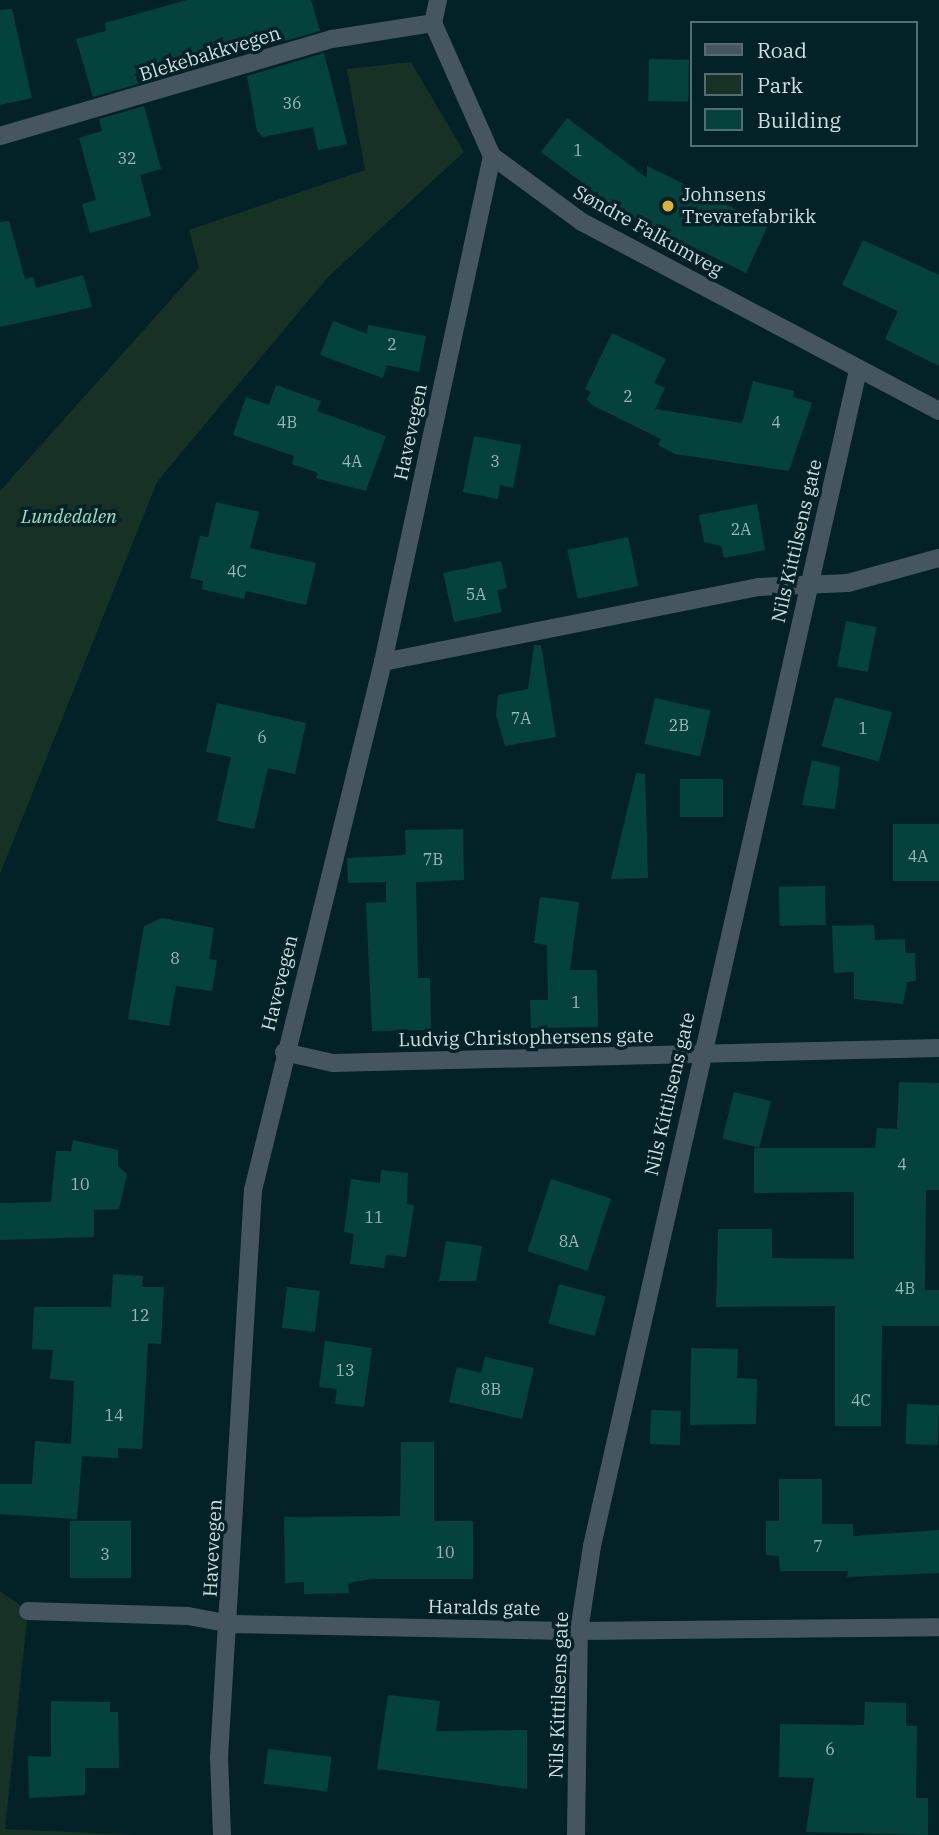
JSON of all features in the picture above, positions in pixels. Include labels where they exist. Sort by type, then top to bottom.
[{"type":"street","points":[[433,23],[438,0]]},
{"type":"street","name":"Blekebakkvegen","points":[[0,136],[332,39],[433,23]]},
{"type":"street","name":"Søndre Falkumveg","points":[[433,23],[492,156],[582,222],[939,411]]},
{"type":"street","name":"Havevegen","points":[[222,1835],[219,1757],[230,1624],[253,1190],[284,1052],[383,662],[492,156]]},
{"type":"street","name":"Nils Kittilsens gate","points":[[576,1835],[579,1631],[624,1391],[858,370]]},
{"type":"street","points":[[383,662],[759,587],[807,588],[848,583],[939,558]]},
{"type":"street","name":"Ludvig Christophersens gate","points":[[284,1052],[333,1063],[939,1048]]},
{"type":"street","name":"Haralds gate","points":[[28,1611],[188,1616],[230,1624],[579,1631],[939,1627]]},
{"type":"green space","name":"Lundedalen","points":[[411,62],[464,152],[328,277],[157,482],[0,874],[0,491],[199,268],[189,230],[365,170],[347,69]]},
{"type":"green space","points":[[0,1591],[28,1611],[5,1829],[137,1835],[0,1835]]},
{"type":"building","points":[[187,0],[311,0],[320,31],[243,53],[241,42],[171,62],[135,74],[138,84],[93,97],[76,39],[106,31],[105,23]]},
{"type":"building","points":[[12,9],[32,98],[0,105],[0,10]]},
{"type":"building","points":[[324,53],[347,144],[318,150],[313,127],[263,137],[257,131],[247,76]]},
{"type":"building","points":[[649,59],[689,60],[688,102],[648,101]]},
{"type":"building","points":[[144,106],[161,169],[140,175],[151,216],[90,233],[82,204],[96,200],[79,138],[102,131],[99,119]]},
{"type":"building","points":[[567,118],[647,178],[647,166],[768,225],[746,273],[623,213],[541,152]]},
{"type":"building","points":[[9,221],[25,279],[33,277],[36,288],[83,275],[92,307],[0,327],[0,222]]},
{"type":"building","points":[[863,240],[939,275],[939,366],[885,339],[898,311],[842,285]]},
{"type":"building","points":[[333,321],[367,334],[368,325],[426,336],[419,372],[387,365],[383,378],[320,355]]},
{"type":"building","points":[[612,333],[666,359],[654,383],[665,388],[655,409],[742,423],[753,381],[794,391],[793,397],[812,403],[789,471],[675,454],[658,445],[661,439],[592,405],[587,399],[591,392],[585,389]]},
{"type":"building","points":[[276,385],[321,401],[317,411],[386,436],[366,491],[316,478],[318,473],[292,464],[294,456],[233,435],[246,397],[269,405]]},
{"type":"building","points":[[474,436],[521,445],[513,488],[500,485],[498,499],[463,492]]},
{"type":"building","points":[[216,502],[259,512],[250,548],[316,563],[306,605],[246,591],[244,599],[202,589],[203,581],[190,578],[200,536],[208,537]]},
{"type":"building","points":[[757,504],[765,550],[724,558],[721,546],[704,542],[699,515]]},
{"type":"building","points":[[628,537],[638,586],[578,599],[567,550]]},
{"type":"building","points":[[501,561],[507,588],[497,590],[502,612],[454,622],[443,573]]},
{"type":"building","points":[[846,621],[876,627],[868,672],[837,666]]},
{"type":"building","points":[[534,645],[541,645],[556,737],[505,746],[496,715],[498,695],[528,689]]},
{"type":"building","points":[[835,697],[892,712],[879,762],[822,746]]},
{"type":"building","points":[[655,698],[711,711],[700,757],[644,744]]},
{"type":"building","points":[[217,703],[306,723],[295,774],[268,768],[254,829],[217,821],[231,757],[206,752]]},
{"type":"building","points":[[812,760],[840,767],[835,809],[802,805]]},
{"type":"building","points":[[636,773],[645,774],[648,878],[611,879]]},
{"type":"building","points":[[680,779],[723,779],[723,817],[680,817]]},
{"type":"building","points":[[893,824],[939,824],[939,881],[893,881]]},
{"type":"building","points":[[463,829],[464,880],[416,882],[418,978],[430,978],[431,1030],[372,1031],[366,903],[386,902],[386,882],[348,883],[347,858],[406,855],[405,830]]},
{"type":"building","points":[[825,886],[826,925],[780,926],[779,887]]},
{"type":"building","points":[[540,897],[579,902],[570,970],[597,970],[598,1027],[531,1028],[530,1000],[548,1000],[547,945],[534,943]]},
{"type":"building","points":[[162,918],[214,928],[209,959],[217,960],[212,991],[176,986],[169,1026],[128,1019],[144,926]]},
{"type":"building","points":[[874,925],[875,940],[905,939],[905,953],[915,953],[916,981],[907,982],[903,1004],[854,999],[854,972],[834,973],[832,926]]},
{"type":"building","points":[[899,1082],[939,1083],[939,1190],[926,1190],[925,1290],[939,1290],[939,1326],[882,1326],[881,1426],[835,1426],[835,1306],[716,1307],[718,1229],[772,1229],[772,1258],[854,1259],[854,1192],[754,1193],[754,1148],[875,1148],[877,1128],[897,1129]]},
{"type":"building","points":[[734,1092],[771,1101],[759,1148],[722,1139]]},
{"type":"building","points":[[73,1140],[118,1150],[118,1166],[127,1174],[119,1209],[94,1210],[94,1237],[0,1240],[0,1203],[51,1202],[56,1151],[71,1151]]},
{"type":"building","points":[[381,1170],[408,1173],[407,1204],[414,1205],[406,1257],[386,1255],[384,1268],[350,1264],[354,1234],[344,1232],[351,1179],[380,1183]]},
{"type":"building","points":[[551,1179],[611,1198],[587,1271],[528,1251]]},
{"type":"building","points":[[446,1241],[482,1246],[476,1281],[439,1281]]},
{"type":"building","points":[[113,1274],[143,1276],[142,1287],[164,1287],[161,1344],[148,1343],[142,1449],[118,1448],[118,1458],[82,1456],[77,1519],[0,1514],[0,1484],[32,1484],[35,1441],[71,1444],[74,1381],[50,1379],[53,1350],[32,1349],[34,1307],[111,1307]]},
{"type":"building","points":[[559,1284],[605,1296],[595,1336],[548,1324]]},
{"type":"building","points":[[287,1287],[320,1291],[315,1332],[282,1328]]},
{"type":"building","points":[[325,1341],[372,1348],[364,1407],[335,1404],[337,1389],[319,1387]]},
{"type":"building","points":[[691,1348],[738,1349],[737,1378],[757,1379],[756,1424],[690,1425]]},
{"type":"building","points":[[485,1357],[534,1368],[522,1419],[449,1402],[457,1367],[481,1373]]},
{"type":"building","points":[[907,1404],[939,1405],[938,1445],[906,1444]]},
{"type":"building","points":[[651,1410],[681,1411],[680,1445],[650,1444]]},
{"type":"building","points":[[401,1442],[434,1442],[434,1521],[473,1521],[473,1579],[372,1579],[348,1583],[349,1593],[304,1594],[304,1582],[285,1583],[284,1517],[400,1516]]},
{"type":"building","points":[[779,1479],[822,1479],[822,1524],[853,1524],[853,1536],[939,1530],[939,1573],[847,1577],[848,1571],[780,1571],[779,1556],[766,1555],[766,1521],[779,1521]]},
{"type":"building","points":[[70,1521],[131,1521],[131,1578],[70,1578]]},
{"type":"building","points":[[388,1695],[440,1701],[436,1731],[527,1730],[527,1789],[377,1769]]},
{"type":"building","points":[[51,1701],[110,1702],[110,1712],[118,1712],[119,1768],[85,1768],[85,1795],[29,1798],[28,1756],[51,1757]]},
{"type":"building","points":[[865,1702],[906,1703],[906,1726],[917,1726],[916,1798],[928,1798],[928,1835],[806,1832],[814,1778],[779,1777],[780,1724],[864,1725]]},
{"type":"building","points":[[268,1749],[332,1757],[327,1792],[264,1784]]},
{"type":"place","name":"Johnsens Trevarefabrikk","points":[[668,206]]}]
